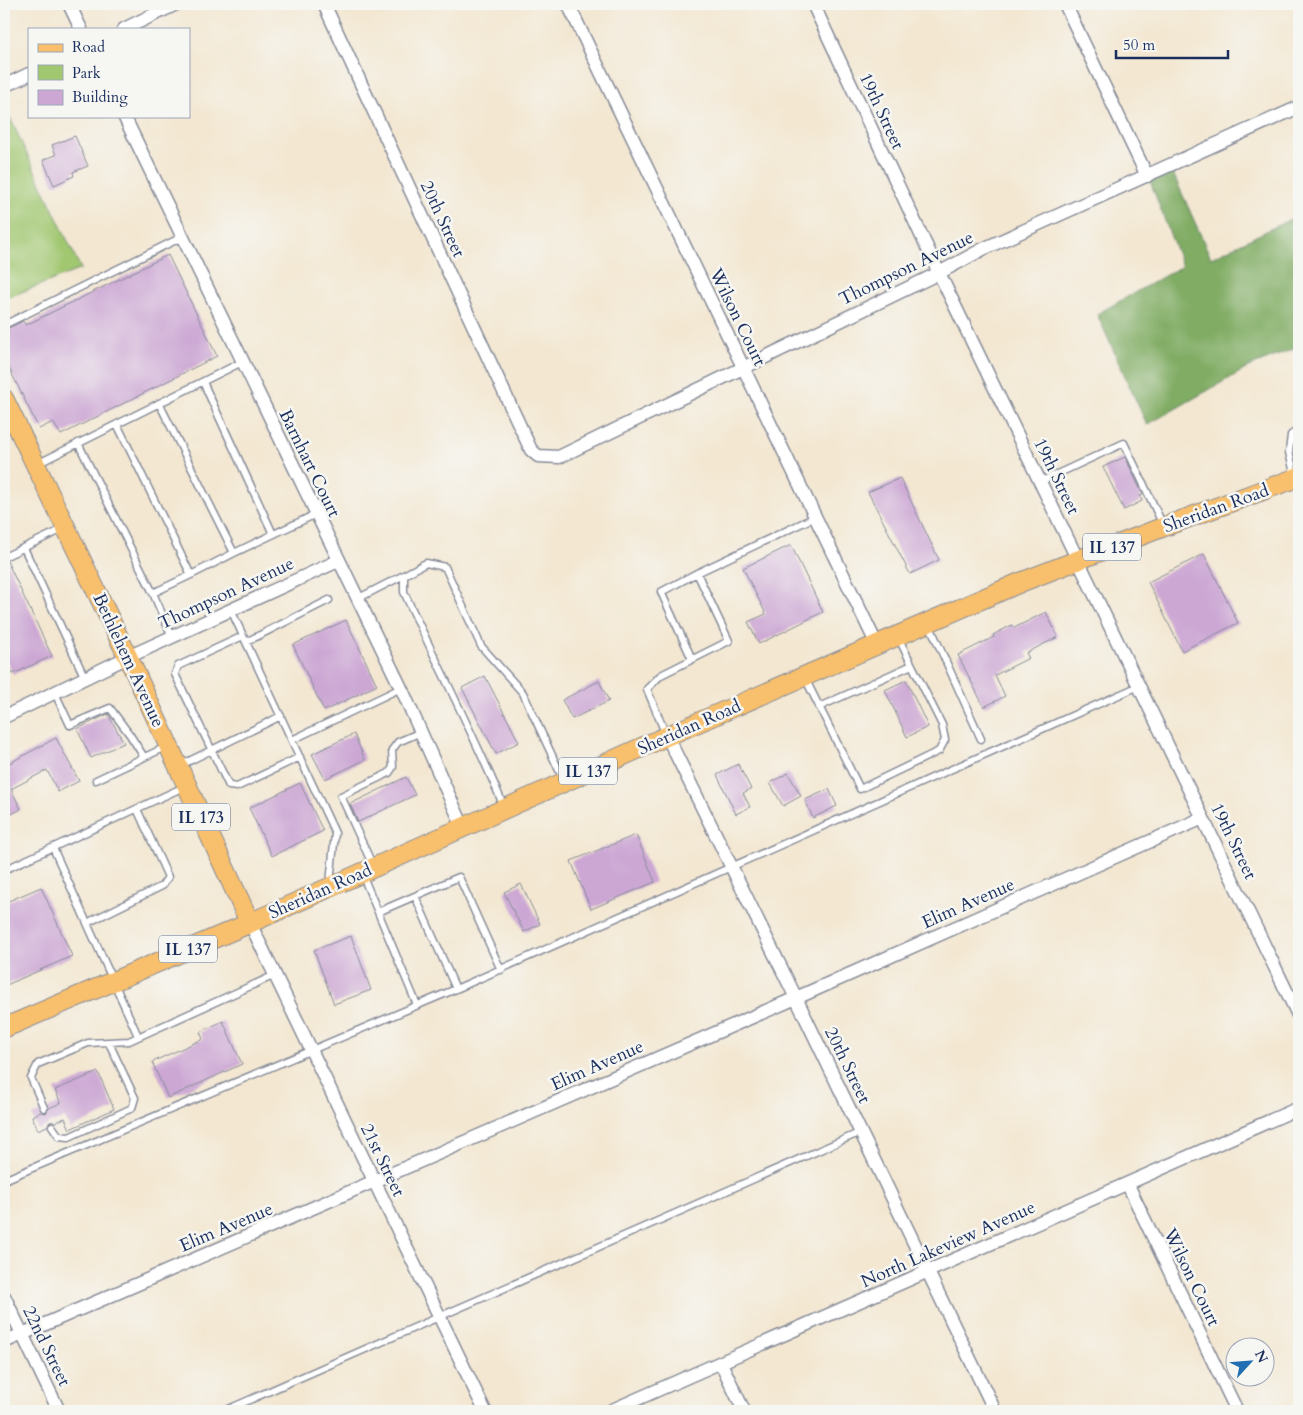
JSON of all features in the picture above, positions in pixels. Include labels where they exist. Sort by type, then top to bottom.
[{"type":"main road","name":"Bethlehem Avenue","points":[[4,399],[128,657],[250,923]]},
{"type":"main road","name":"Sheridan Road","points":[[4,1028],[250,923],[463,826],[1018,583],[1164,526],[1298,481]]},
{"type":"street","points":[[69,4],[81,28]]},
{"type":"street","points":[[126,28],[176,4]]},
{"type":"street","name":"20th Street","points":[[324,4],[531,450]]},
{"type":"street","name":"Wilson Court","points":[[568,4],[877,645]]},
{"type":"street","name":"19th Street","points":[[813,4],[939,273],[1299,1016]]},
{"type":"street","points":[[1065,4],[1147,176]]},
{"type":"street","points":[[4,86],[28,74]]},
{"type":"street","name":"Thompson Avenue","points":[[531,450],[538,456],[559,457],[939,273],[983,249],[1299,107]]},
{"type":"street","name":"Barnhart Court","points":[[125,118],[401,688],[463,826]]},
{"type":"street","name":"Thompson Avenue","points":[[4,717],[128,657],[338,561]]},
{"type":"street","name":"20th Street","points":[[667,736],[796,998],[995,1411]]},
{"type":"street","name":"Elim Avenue","points":[[4,1342],[796,998],[1203,818]]},
{"type":"street","name":"21st Street","points":[[250,923],[485,1411]]},
{"type":"street","name":"North Lakeview Avenue","points":[[610,1411],[1128,1185],[1299,1108]]},
{"type":"street","name":"Wilson Court","points":[[1128,1185],[1237,1411]]},
{"type":"street","name":"22nd Street","points":[[4,1296],[60,1411]]},
{"type":"street","points":[[721,1363],[744,1411]]},
{"type":"lane","points":[[4,325],[182,237]]},
{"type":"lane","points":[[35,465],[242,362]]},
{"type":"lane","points":[[202,382],[273,534]]},
{"type":"lane","points":[[159,403],[234,553]]},
{"type":"lane","points":[[117,424],[191,575]]},
{"type":"lane","points":[[1298,481],[1288,452],[1291,435],[1299,429]]},
{"type":"lane","points":[[78,443],[153,593],[172,637]]},
{"type":"lane","points":[[1040,482],[1124,443],[1164,526]]},
{"type":"lane","points":[[153,593],[316,514]]},
{"type":"lane","points":[[692,659],[661,592],[815,517]]},
{"type":"lane","points":[[4,557],[66,528]]},
{"type":"lane","points":[[24,548],[85,678]]},
{"type":"lane","points":[[357,599],[426,563],[445,567],[481,646],[523,693],[564,782]]},
{"type":"lane","points":[[667,736],[647,689],[660,675],[729,641],[697,573]]},
{"type":"lane","points":[[404,575],[404,592],[483,757],[504,808]]},
{"type":"lane","points":[[300,757],[237,787],[229,786],[175,674],[178,666],[244,639],[329,600]]},
{"type":"lane","points":[[231,610],[335,832],[330,887]]},
{"type":"lane","points":[[928,623],[981,739]]},
{"type":"lane","points":[[804,677],[860,789],[939,750],[945,740],[942,725],[898,637]]},
{"type":"lane","points":[[820,707],[912,665]]},
{"type":"lane","points":[[4,1180],[500,970],[1139,686]]},
{"type":"lane","points":[[292,740],[401,688]]},
{"type":"lane","points":[[54,693],[70,725],[110,708],[144,757]]},
{"type":"lane","points":[[178,767],[281,716]]},
{"type":"lane","points":[[417,1005],[378,912],[367,870],[341,796],[389,773],[393,767],[392,750],[398,742],[421,732]]},
{"type":"lane","points":[[96,780],[169,746]]},
{"type":"lane","points":[[4,870],[187,786]]},
{"type":"lane","points":[[87,923],[162,886],[168,877],[137,809]]},
{"type":"lane","points":[[53,848],[138,1036]]},
{"type":"lane","points":[[378,912],[459,877],[500,970]]},
{"type":"lane","points":[[415,896],[456,989]]},
{"type":"lane","points":[[44,1108],[31,1078],[38,1064],[88,1042],[109,1043],[129,1041],[275,975]]},
{"type":"lane","points":[[52,1126],[59,1136],[69,1137],[132,1108],[134,1098],[109,1043]]},
{"type":"lane","points":[[224,1411],[861,1132]]},
{"type":"green space","points":[[4,105],[81,269],[4,299]]},
{"type":"green space","points":[[1172,171],[1211,258],[1299,215],[1299,347],[1251,366],[1147,425],[1097,314],[1182,266],[1150,181]]},
{"type":"building","points":[[75,136],[88,166],[73,172],[74,176],[54,185],[43,160],[56,155],[52,145]]},
{"type":"building","points":[[168,255],[217,356],[61,435],[53,422],[39,429],[4,358],[4,330],[23,321],[26,325]]},
{"type":"building","points":[[1125,457],[1143,495],[1140,496],[1142,501],[1124,510],[1103,467]]},
{"type":"building","points":[[900,478],[939,560],[910,574],[868,492]]},
{"type":"building","points":[[791,545],[823,612],[759,644],[748,622],[766,614],[743,568]]},
{"type":"building","points":[[1204,554],[1238,623],[1182,651],[1148,582]]},
{"type":"building","points":[[7,561],[52,656],[13,674],[4,656],[4,562]]},
{"type":"building","points":[[1046,612],[1058,637],[1026,653],[1029,658],[995,675],[1005,696],[984,707],[958,655],[994,637],[993,635],[1012,625],[1014,628]]},
{"type":"building","points":[[346,620],[377,685],[324,711],[293,645]]},
{"type":"building","points":[[485,676],[519,742],[496,754],[462,688]]},
{"type":"building","points":[[906,680],[928,727],[907,737],[885,690]]},
{"type":"building","points":[[599,681],[609,701],[572,719],[562,700]]},
{"type":"building","points":[[108,714],[124,743],[91,758],[77,729]]},
{"type":"building","points":[[354,734],[365,760],[325,779],[312,754]]},
{"type":"building","points":[[56,738],[79,781],[58,792],[47,770],[11,789],[21,809],[4,818],[4,766]]},
{"type":"building","points":[[738,764],[751,789],[743,793],[750,807],[736,814],[717,775]]},
{"type":"building","points":[[788,773],[801,796],[783,806],[770,783]]},
{"type":"building","points":[[406,777],[415,795],[358,822],[350,804]]},
{"type":"building","points":[[300,783],[323,831],[272,856],[249,808]]},
{"type":"building","points":[[829,789],[837,806],[813,818],[805,800]]},
{"type":"building","points":[[636,835],[655,882],[591,909],[571,861]]},
{"type":"building","points":[[521,884],[540,924],[524,932],[504,892]]},
{"type":"building","points":[[41,887],[72,956],[4,986],[4,903]]},
{"type":"building","points":[[351,936],[371,990],[334,1004],[314,950]]},
{"type":"building","points":[[223,1021],[242,1064],[168,1098],[152,1062],[203,1039],[200,1032]]},
{"type":"building","points":[[98,1072],[114,1109],[70,1129],[65,1118],[50,1122],[47,1126],[38,1130],[32,1116],[41,1112],[46,1113],[49,1108],[61,1103],[55,1090]]}]
